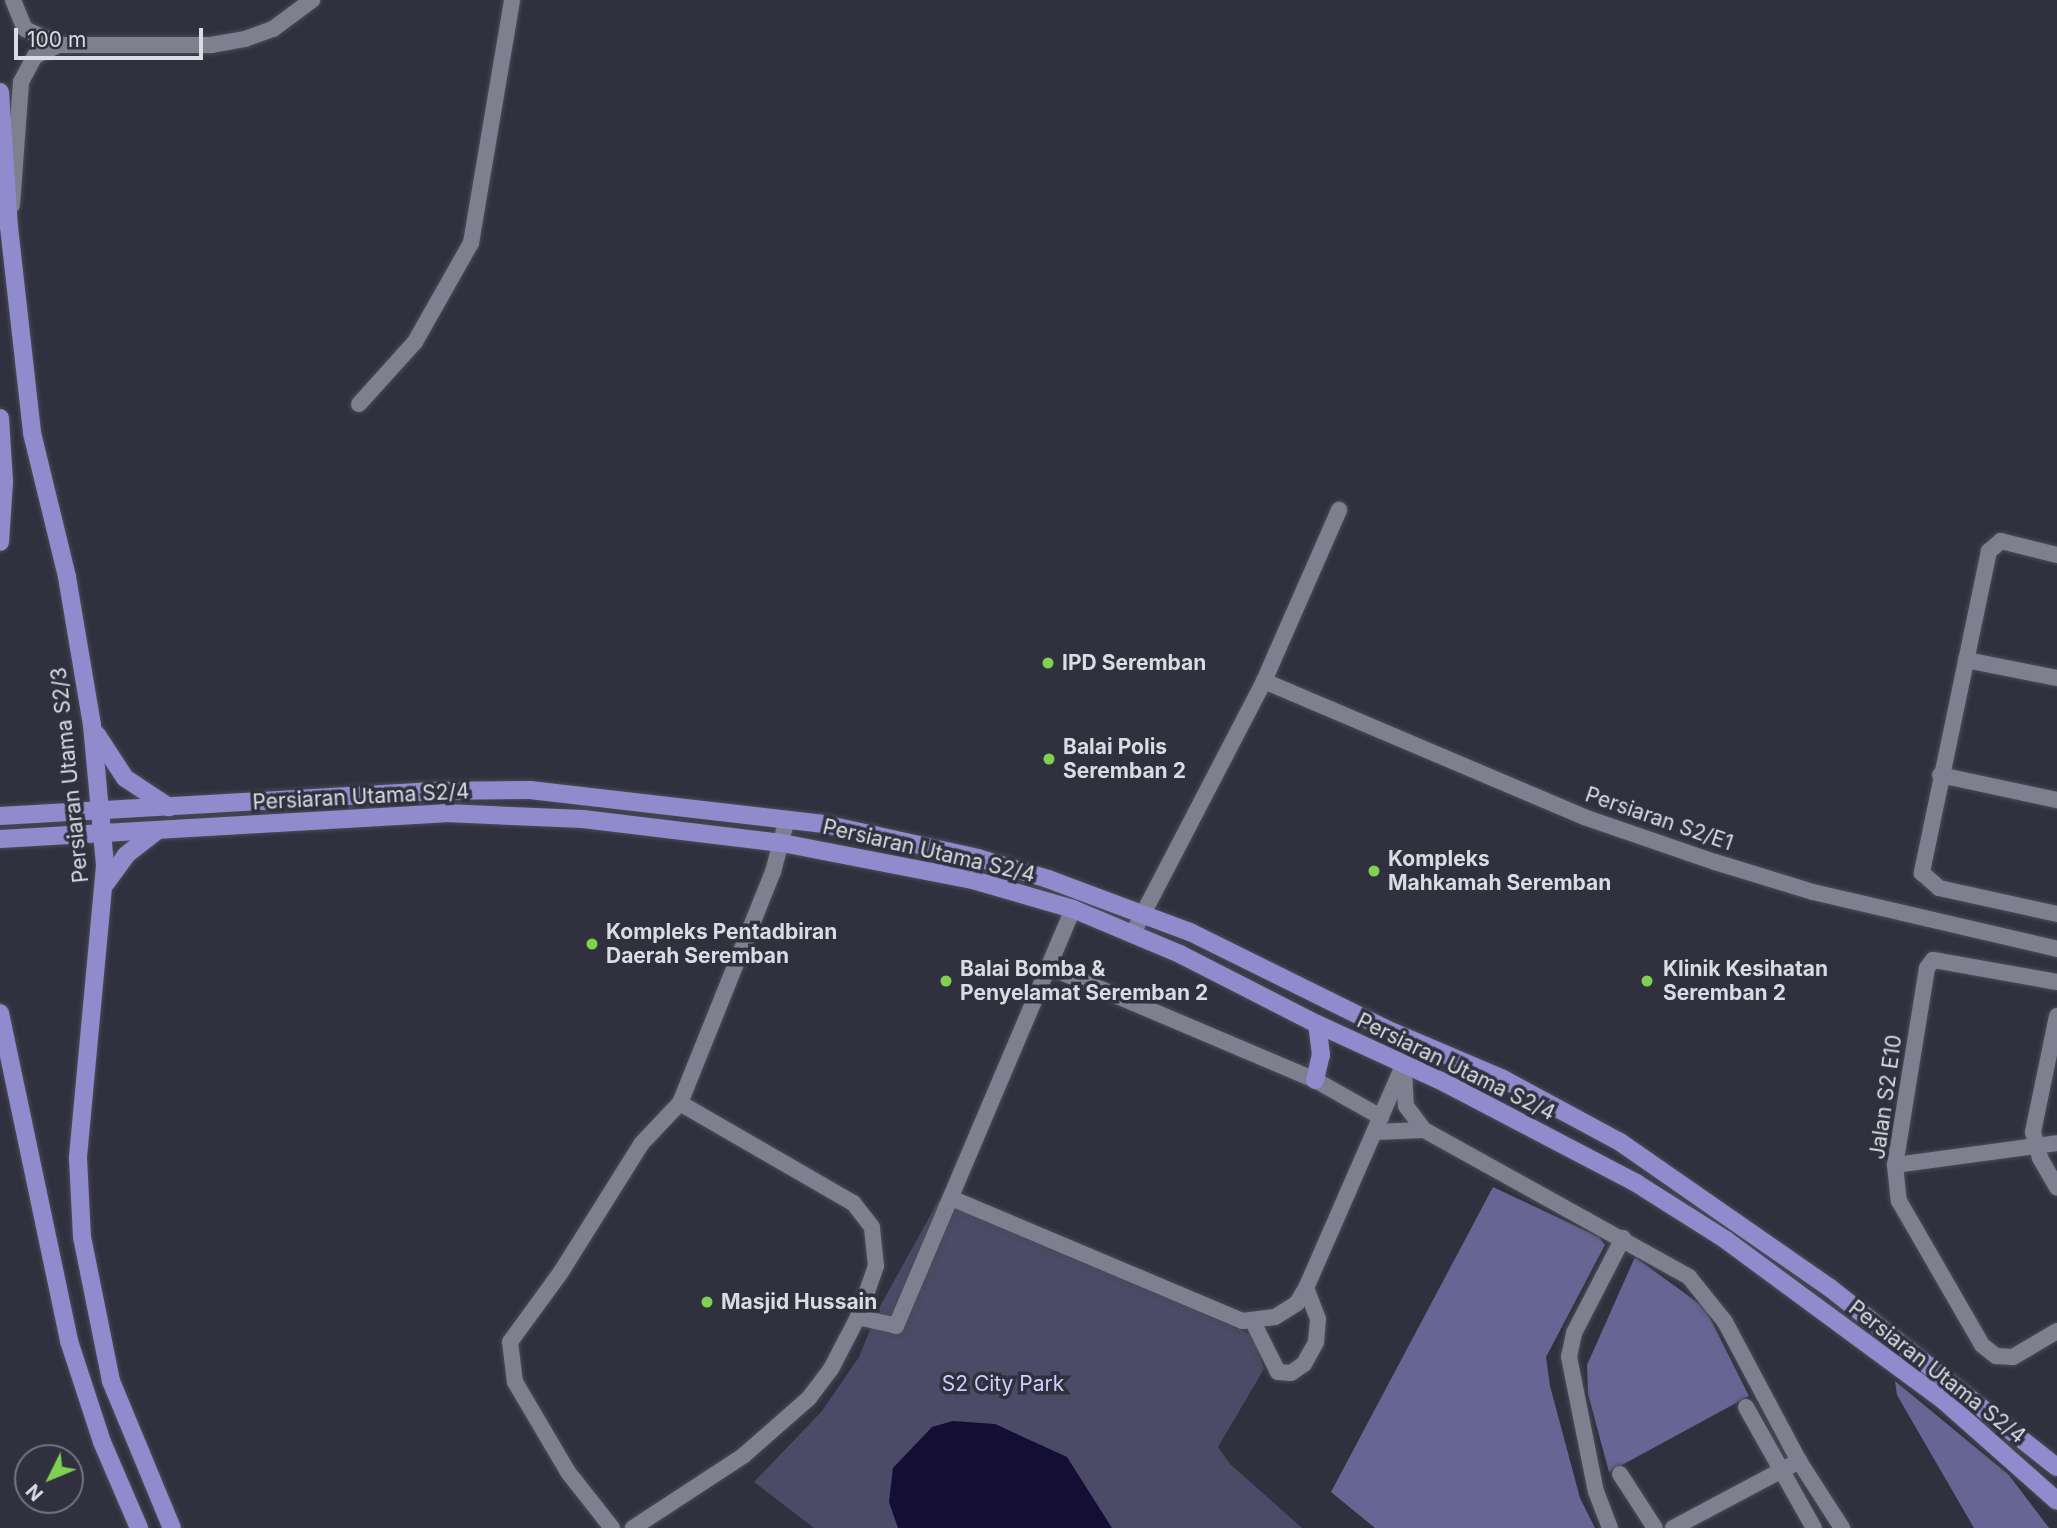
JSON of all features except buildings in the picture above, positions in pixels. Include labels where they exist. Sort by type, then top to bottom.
[{"type":"main road","name":"Persiaran Utama S2/3","points":[[0,92],[9,227],[32,433],[67,577],[92,725],[106,883],[78,1158],[82,1237],[111,1381],[172,1528]]},
{"type":"main road","points":[[0,418],[4,482],[0,542]]},
{"type":"main road","points":[[92,725],[125,778],[172,809]]},
{"type":"main road","name":"Persiaran Utama S2/4","points":[[0,816],[172,809],[430,790],[530,790],[788,819],[978,858],[1145,912],[1386,1029],[1503,1079],[1631,1149],[1830,1288],[2057,1467]]},
{"type":"main road","name":"Persiaran Utama S2/4","points":[[0,839],[445,813],[583,819],[782,843],[973,880],[1073,909],[1133,933],[1404,1064],[1636,1183],[1726,1240],[1943,1400],[2057,1501]]},
{"type":"main road","points":[[106,883],[126,855],[155,832]]},
{"type":"main road","points":[[973,880],[978,858]]},
{"type":"main road","points":[[0,1013],[69,1341],[92,1416],[139,1528]]},
{"type":"main road","points":[[1315,1080],[1321,1055],[1317,1024]]},
{"type":"main road","points":[[1386,1029],[1402,1051],[1404,1064]]},
{"type":"street","points":[[13,0],[25,29],[59,45]]},
{"type":"street","points":[[9,227],[21,82],[35,56],[59,45],[211,45],[273,29],[312,0]]},
{"type":"street","points":[[359,404],[415,342],[471,243],[512,0]]},
{"type":"street","points":[[1133,933],[1264,681],[1339,510]]},
{"type":"street","points":[[2057,555],[2001,541],[1993,544],[1940,775],[1922,873],[1939,888],[2057,914]]},
{"type":"street","points":[[1966,660],[2057,678]]},
{"type":"street","name":"Persiaran S2/E1","points":[[1264,681],[1584,817],[1702,857],[1813,892],[2057,948]]},
{"type":"street","points":[[1940,775],[2057,800]]},
{"type":"street","points":[[612,1528],[568,1472],[514,1382],[510,1342],[561,1272],[642,1143],[680,1103],[782,843],[788,819]]},
{"type":"street","points":[[858,1317],[896,1326],[1073,909]]},
{"type":"street","name":"Jalan S2 E10","points":[[2057,982],[1933,960],[1927,968],[1895,1165],[1899,1201],[1982,1345],[1996,1356],[2013,1357],[2057,1331]]},
{"type":"street","points":[[1049,967],[1315,1080],[1378,1124],[1424,1130],[1672,1265],[1706,1294],[1799,1461],[1842,1528]]},
{"type":"street","points":[[2057,1016],[2034,1120],[2036,1146],[2057,1187]]},
{"type":"street","points":[[951,1198],[1253,1322],[1275,1317],[1297,1303],[1306,1288],[1404,1064]]},
{"type":"street","points":[[1404,1064],[1405,1101],[1424,1130]]},
{"type":"street","points":[[633,1528],[743,1456],[809,1398],[831,1369],[858,1317],[876,1266],[877,1242],[867,1216],[831,1188],[680,1103]]},
{"type":"street","points":[[1895,1165],[2057,1143]]},
{"type":"street","points":[[1610,1528],[1596,1492],[1569,1357],[1574,1333],[1623,1238]]},
{"type":"street","points":[[1253,1322],[1278,1372],[1291,1373],[1304,1364],[1316,1342],[1318,1319],[1306,1288]]},
{"type":"street","points":[[1746,1407],[1814,1528]]},
{"type":"street","points":[[1673,1528],[1799,1461]]},
{"type":"street","points":[[1620,1474],[1655,1528]]},
{"type":"green space","name":"S2 City Park","points":[[940,1198],[1254,1336],[1264,1369],[1218,1447],[1230,1464],[1302,1528],[814,1528],[754,1482],[822,1411],[859,1357],[878,1310]]},
{"type":"shaded area","points":[[1493,1187],[1599,1237],[1605,1245],[1546,1357],[1550,1386],[1580,1498],[1595,1528],[1375,1528],[1331,1492]]},
{"type":"shaded area","points":[[1635,1257],[1705,1308],[1749,1396],[1609,1472],[1588,1394],[1587,1365]]},
{"type":"shaded area","points":[[1895,1381],[2009,1475],[2049,1528],[1974,1528],[1897,1395]]},
{"type":"shaded area","points":[[953,1421],[995,1424],[1067,1457],[1112,1528],[898,1528],[889,1502],[893,1468],[932,1427]]},
{"type":"place","name":"IPD Seremban","points":[[1048,663]]},
{"type":"place","name":"Balai Polis Seremban 2","points":[[1049,759]]},
{"type":"place","name":"Kompleks Mahkamah Seremban","points":[[1374,871]]},
{"type":"place","name":"Kompleks Pentadbiran Daerah Seremban","points":[[592,944]]},
{"type":"place","name":"Balai Bomba & Penyelamat Seremban 2","points":[[946,981]]},
{"type":"place","name":"Klinik Kesihatan Seremban 2","points":[[1647,981]]},
{"type":"place","name":"Masjid Hussain","points":[[707,1302]]}]
